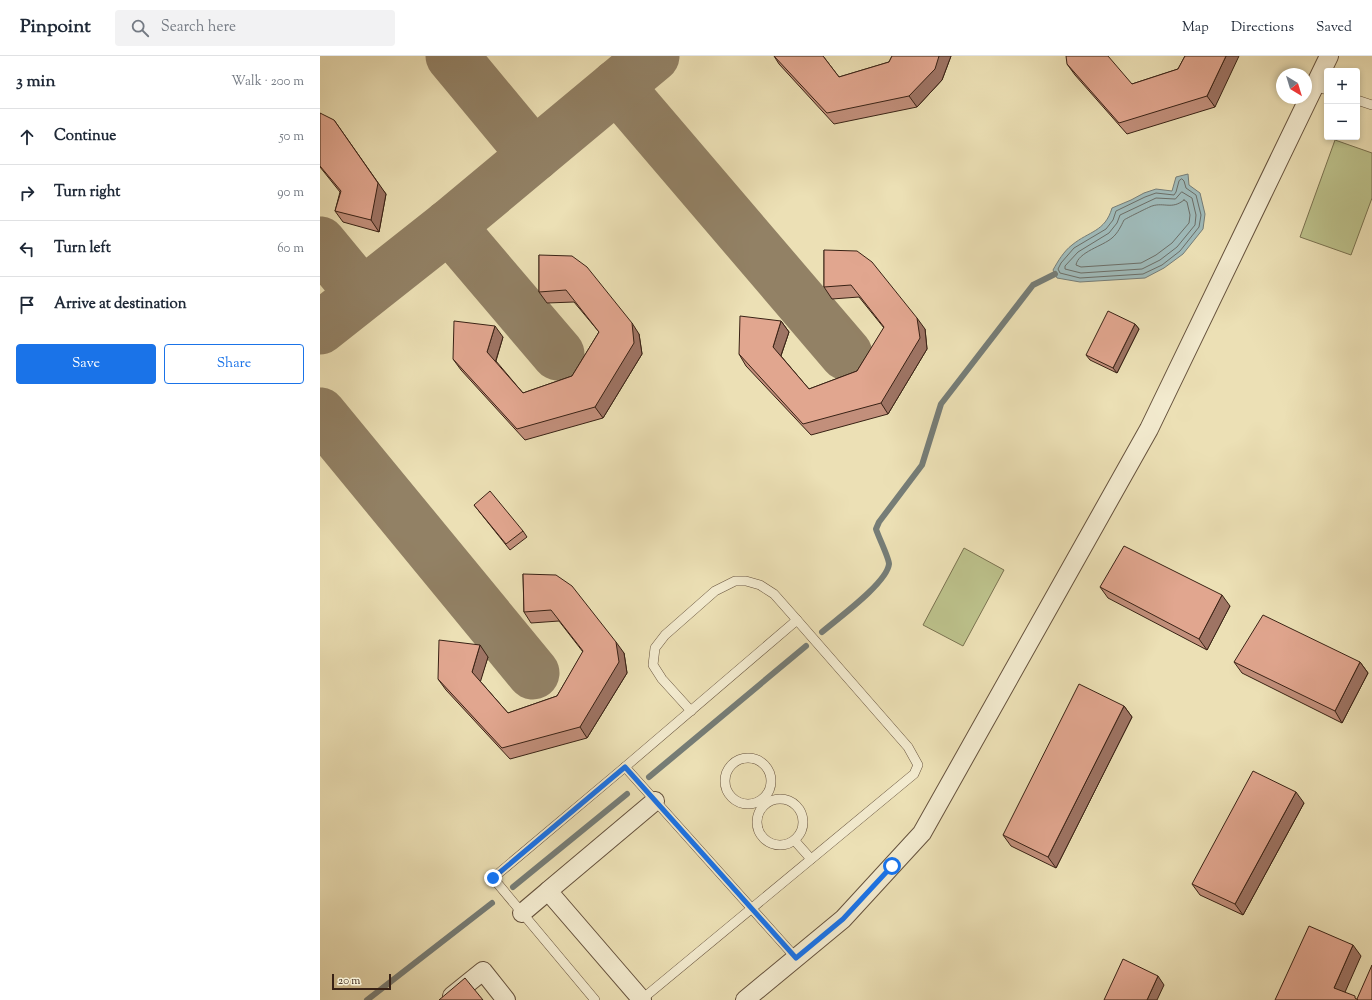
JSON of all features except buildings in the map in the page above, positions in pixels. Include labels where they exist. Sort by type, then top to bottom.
[{"type":"street","points":[[745,1000],[843,919],[922,833],[1149,429],[1321,88],[1329,56]]},
{"type":"street","points":[[522,913],[655,801]]},
{"type":"street","points":[[548,891],[642,1000]]},
{"type":"street","points":[[452,996],[483,971],[506,1000]]},
{"type":"lane","points":[[1360,101],[1372,105]]},
{"type":"lane","points":[[642,1000],[914,774],[918,765],[908,747],[774,594],[760,585],[746,581],[735,581],[715,591],[665,635],[655,648],[653,665],[662,679],[691,711]]},
{"type":"lane","points":[[595,1000],[493,878],[797,620]]},
{"type":"lane","points":[[767,800],[764,798],[758,802],[745,804],[732,799],[725,788],[726,774],[729,768],[740,759],[748,758],[756,759],[768,769],[771,776],[771,784],[767,800],[757,822],[758,830],[767,842],[774,845],[781,846],[795,841],[800,836],[804,822],[803,814],[799,808],[788,800],[780,798],[767,800]]},
{"type":"lane","points":[[625,767],[796,958]]},
{"type":"lane","points":[[795,841],[811,859]]},
{"type":"green space","points":[[1335,140],[1372,153],[1372,198],[1351,255],[1300,237]]},
{"type":"green space","points":[[964,548],[1004,570],[963,646],[923,625]]},
{"type":"water","points":[[1188,174],[1189,185],[1200,193],[1205,214],[1203,229],[1183,254],[1164,268],[1145,278],[1080,282],[1057,278],[1053,270],[1064,253],[1078,240],[1101,227],[1109,216],[1112,208],[1156,189],[1172,191],[1176,177]]},
{"type":"waterway","points":[[822,632],[871,590],[886,572],[889,561],[876,529],[879,522],[922,465],[941,404],[1033,285],[1055,274]]},
{"type":"waterway","points":[[649,777],[806,646]]},
{"type":"waterway","points":[[513,887],[627,794]]},
{"type":"waterway","points":[[367,1000],[492,903]]},
{"type":"taxiway","points":[[452,56],[534,155]]},
{"type":"taxiway","points":[[320,328],[449,226],[653,56]]},
{"type":"taxiway","points":[[617,86],[846,354]]},
{"type":"taxiway","points":[[449,226],[558,354]]},
{"type":"taxiway","points":[[320,243],[362,294]]},
{"type":"taxiway","points":[[320,414],[533,673]]},
{"type":"route","points":[[493,878],[625,767],[796,958],[843,919],[892,866]]}]
